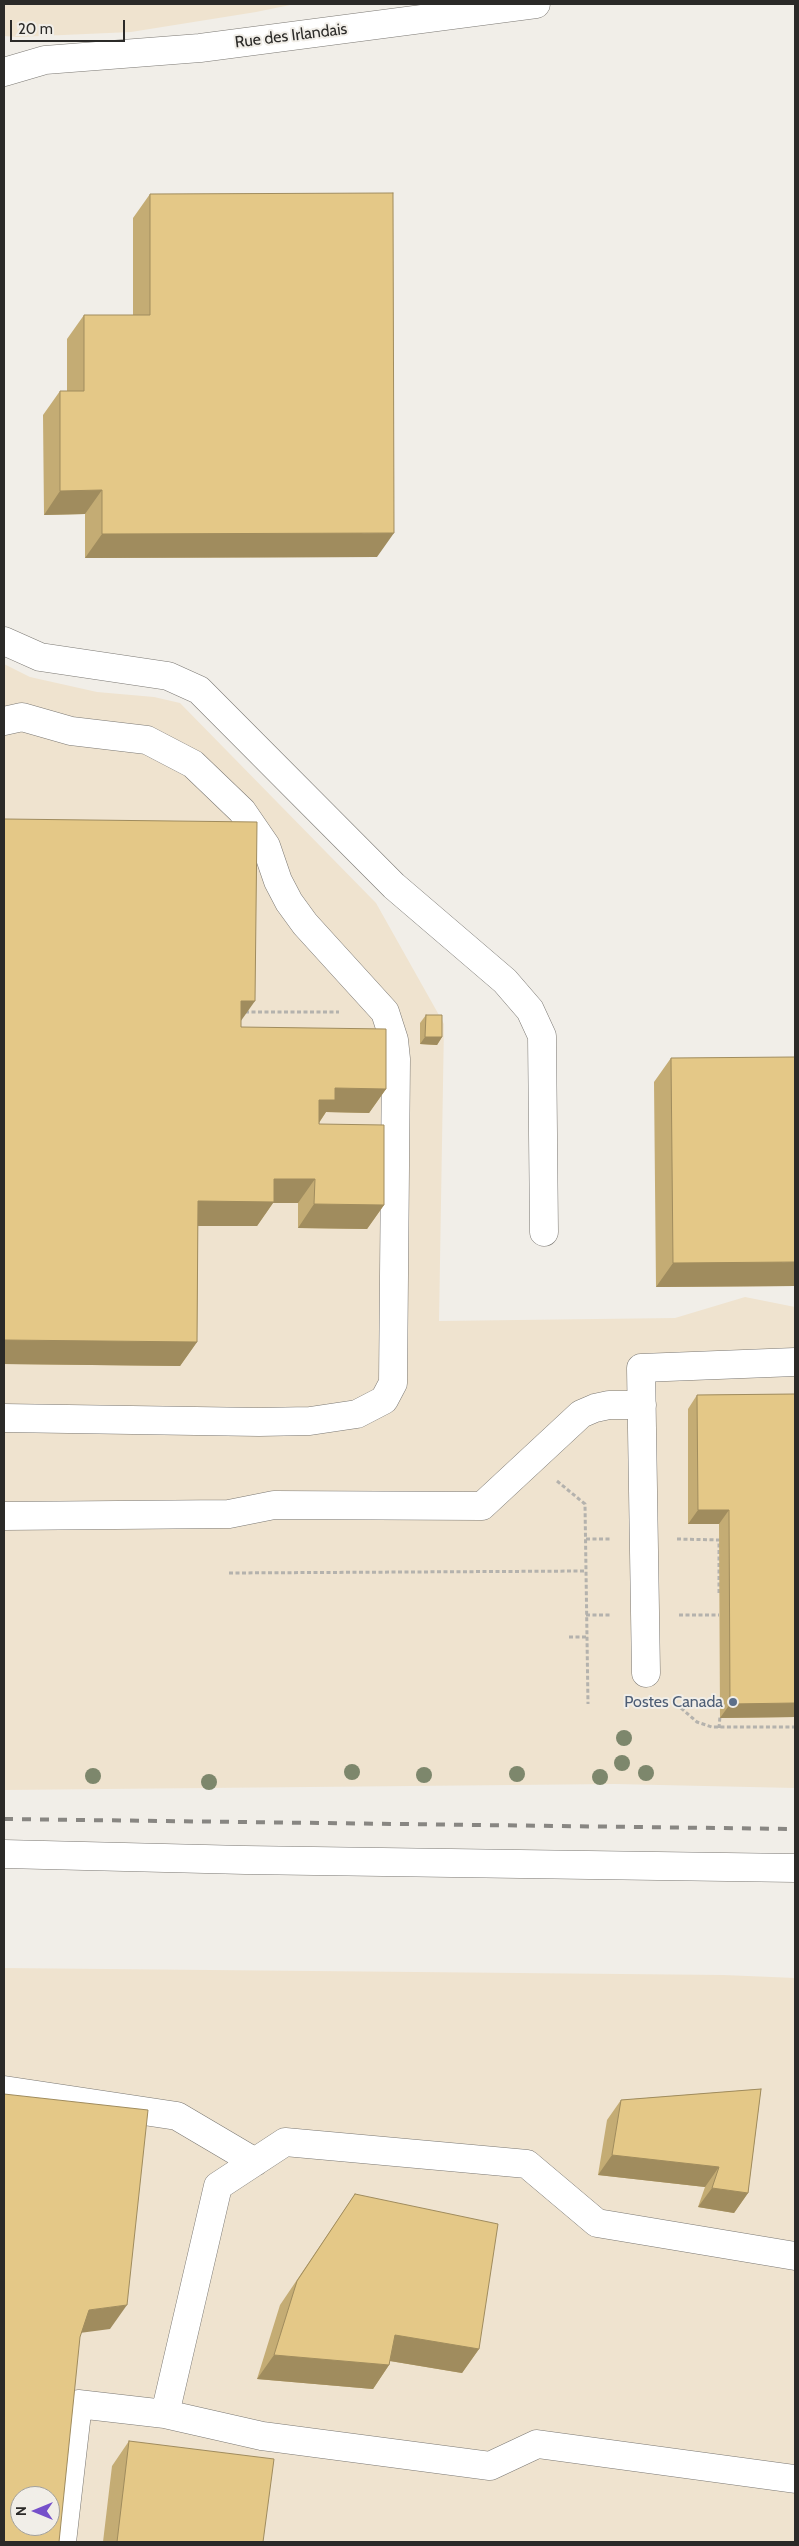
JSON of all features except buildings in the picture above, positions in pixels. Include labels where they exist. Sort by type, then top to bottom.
[{"type":"street","name":"Rue des Irlandais","points":[[4,72],[45,60],[200,48],[536,4]]},
{"type":"street","name":"Rue des Irlandais","points":[[4,54],[45,60]]},
{"type":"street","points":[[4,641],[40,657],[168,676],[199,690],[394,886],[505,981],[530,1010],[542,1036],[544,1232]]},
{"type":"street","points":[[4,720],[22,717],[71,731],[147,740],[192,764],[242,811],[266,846],[278,881],[304,924],[366,989],[385,1012],[394,1040],[396,1059],[393,1384],[384,1400],[357,1414],[310,1421],[4,1418]]},
{"type":"street","points":[[646,1673],[641,1368],[795,1362]]},
{"type":"street","points":[[4,1516],[230,1514],[274,1505],[475,1506],[486,1503],[581,1414],[590,1409],[609,1404],[642,1404]]},
{"type":"street","points":[[4,1854],[245,1860],[795,1868]]},
{"type":"street","points":[[4,2090],[177,2116],[255,2162]]},
{"type":"street","points":[[165,2414],[218,2186],[285,2142],[526,2164],[597,2223],[795,2256]]},
{"type":"street","points":[[62,2542],[78,2404],[165,2414],[262,2436],[490,2466],[537,2444],[795,2479]]},
{"type":"path","points":[[238,1012],[342,1012]]},
{"type":"path","points":[[508,1483],[556,1481],[585,1504],[588,1704]]},
{"type":"path","points":[[719,1540],[719,1596]]},
{"type":"path","points":[[229,1573],[586,1571]]},
{"type":"path","points":[[719,1605],[719,1625]]},
{"type":"path","points":[[569,1637],[587,1637]]},
{"type":"path","points":[[681,1708],[697,1722],[719,1728],[795,1727]]},
{"type":"path","points":[[719,1728],[720,1710]]},
{"type":"shaded area","points":[[4,4],[295,4],[131,32],[18,37],[4,36]]},
{"type":"shaded area","points":[[4,664],[30,677],[97,692],[154,697],[180,703],[376,903],[444,1024],[439,1321],[675,1318],[745,1297],[795,1307],[795,1788],[615,1784],[4,1790]]},
{"type":"shaded area","points":[[4,1968],[724,1975],[795,1978],[795,2542],[4,2542]]},
{"type":"railway","points":[[4,1819],[795,1829]]},
{"type":"place","name":"Postes Canada","points":[[733,1702]]}]
